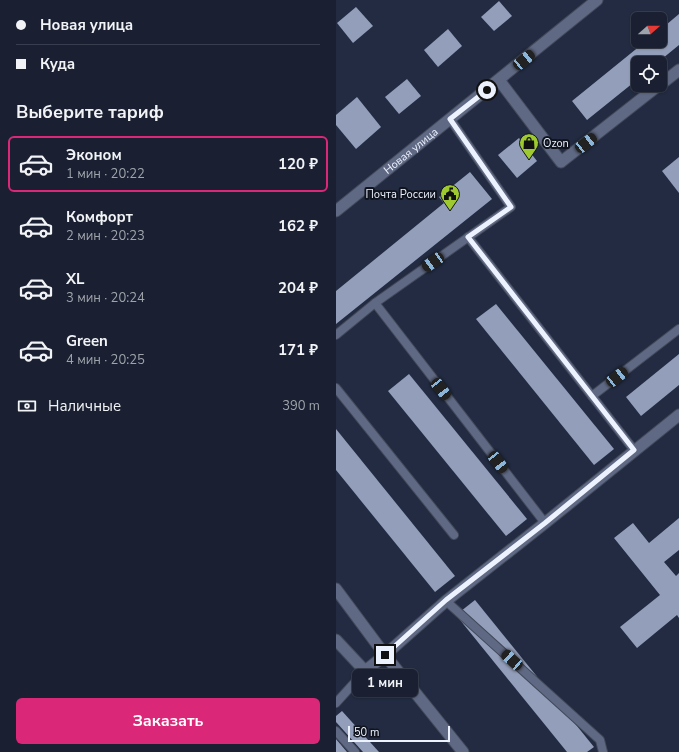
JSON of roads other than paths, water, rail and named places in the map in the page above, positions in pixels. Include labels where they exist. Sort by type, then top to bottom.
[{"type":"street","name":"Новая улица","points":[[336,211],[597,0]]},
{"type":"street","points":[[667,79],[679,70]]},
{"type":"street","points":[[499,80],[561,162],[651,92]]},
{"type":"street","points":[[336,640],[365,671],[446,600],[545,523],[679,415]]},
{"type":"street","points":[[336,589],[385,655],[463,752]]},
{"type":"lane","points":[[336,335],[374,303],[511,207],[450,119]]},
{"type":"lane","points":[[468,237],[634,450]]},
{"type":"lane","points":[[374,303],[545,523]]},
{"type":"lane","points":[[592,396],[679,329]]},
{"type":"lane","points":[[336,388],[454,535]]},
{"type":"lane","points":[[446,600],[600,740],[603,752]]},
{"type":"lane","points":[[336,703],[365,671]]},
{"type":"lane","points":[[336,731],[355,752]]},
{"type":"place","name":"Ozon","points":[[529,160]]},
{"type":"place","name":"Почта России","points":[[450,211]]}]
